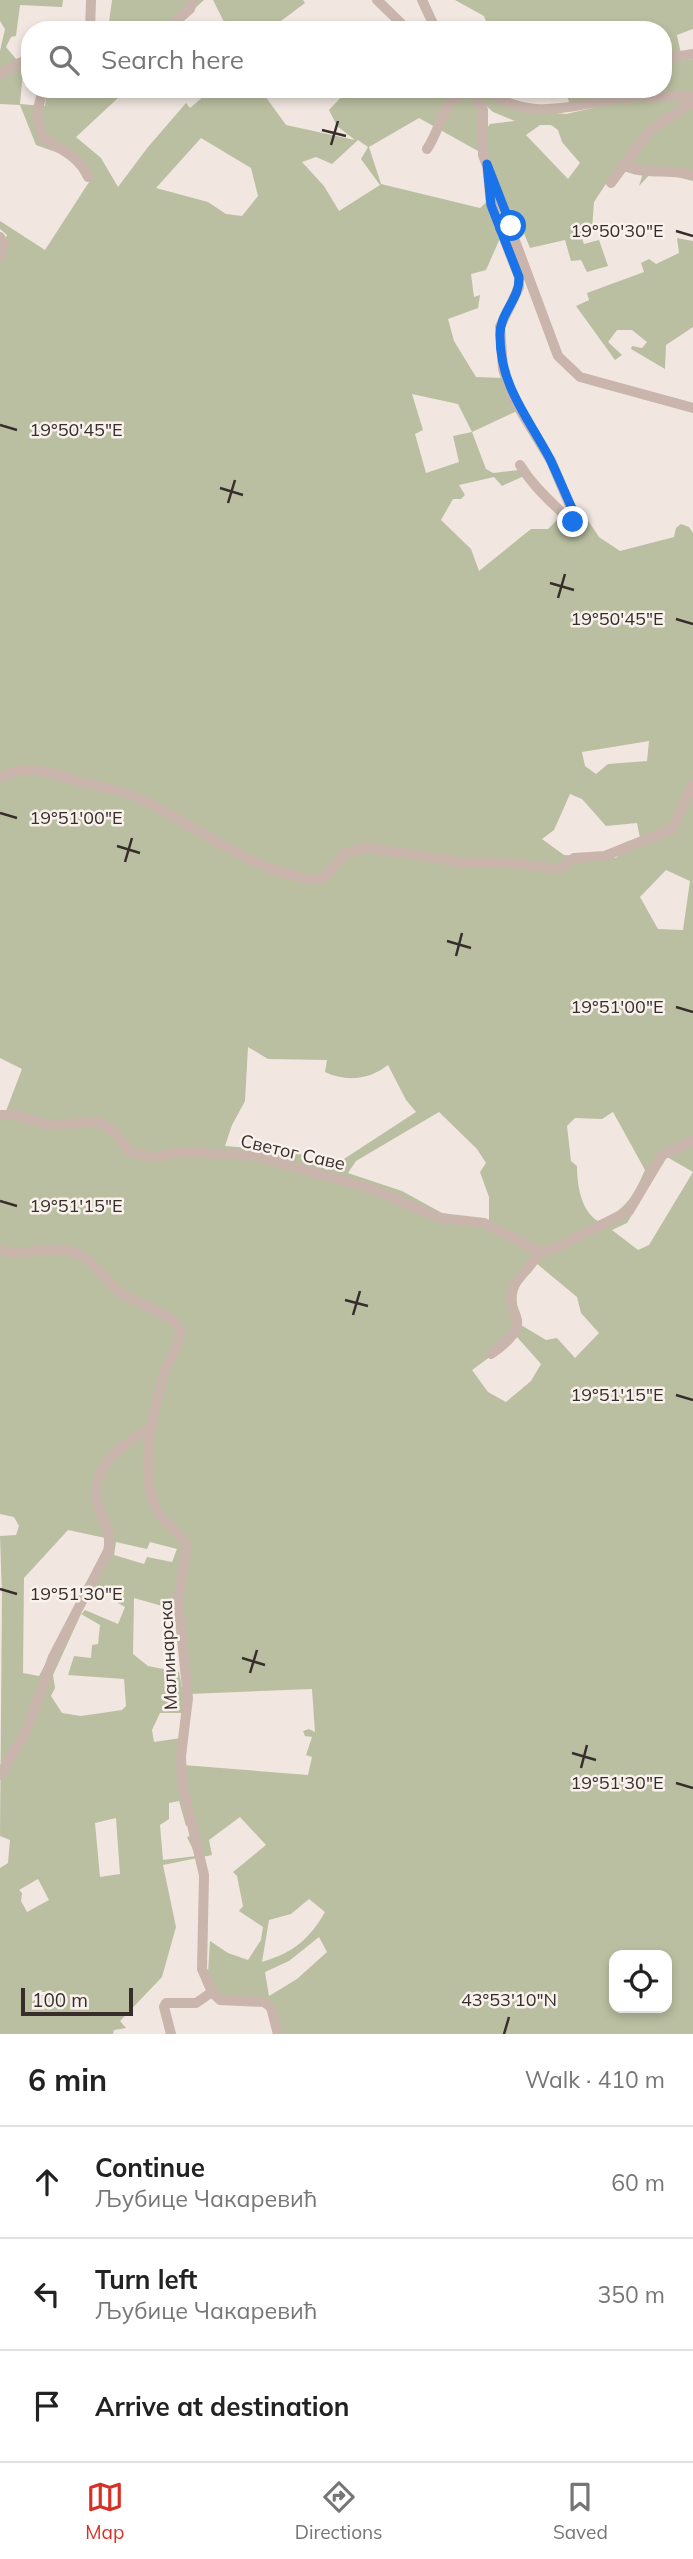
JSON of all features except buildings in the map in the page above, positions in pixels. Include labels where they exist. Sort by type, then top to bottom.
[{"type":"street","points":[[90,21],[91,0]]},
{"type":"street","points":[[176,21],[190,9],[193,0]]},
{"type":"street","points":[[377,0],[399,21]]},
{"type":"street","points":[[422,0],[432,21]]},
{"type":"street","points":[[672,58],[693,54]]},
{"type":"street","points":[[0,74],[21,63]]},
{"type":"street","points":[[41,98],[37,113],[42,137],[82,165],[88,177]]},
{"type":"street","points":[[427,149],[436,134],[440,114],[459,98]]},
{"type":"street","points":[[476,98],[484,110],[481,145],[487,164],[529,272],[549,337],[565,366],[580,377],[601,385],[693,408]]},
{"type":"street","points":[[500,98],[513,105],[541,111],[626,98]]},
{"type":"street","points":[[663,98],[693,99]]},
{"type":"street","points":[[611,183],[622,164],[649,131],[693,99]]},
{"type":"street","points":[[487,164],[491,205],[519,277],[519,287],[499,327],[503,369],[514,400],[551,461],[576,520],[571,522],[559,507],[547,499],[520,465]]},
{"type":"street","points":[[622,164],[638,170],[664,169],[693,175]]},
{"type":"street","points":[[0,237],[4,245],[0,257]]},
{"type":"street","points":[[0,778],[13,771],[36,768],[132,795],[269,867],[305,880],[323,878],[347,852],[369,848],[467,863],[501,862],[559,869],[574,858],[605,856],[673,829],[693,784]]},
{"type":"street","name":"Светог Саве","points":[[0,1115],[16,1115],[48,1125],[100,1122],[115,1133],[130,1152],[154,1157],[182,1152],[255,1156],[370,1188],[440,1218],[484,1223],[539,1251]]},
{"type":"street","points":[[491,1354],[511,1339],[518,1321],[512,1299],[513,1287],[536,1259],[539,1251],[553,1249],[629,1211],[662,1155],[693,1141]]},
{"type":"street","name":"Малинарска","points":[[0,1250],[19,1254],[52,1250],[78,1253],[120,1292],[180,1329],[179,1343],[165,1370],[152,1427],[149,1462],[155,1507],[164,1522],[187,1545],[178,1600],[188,1698],[181,1756],[182,1783],[204,1875],[202,1969],[212,1992]]},
{"type":"street","points":[[0,1775],[27,1730],[53,1657],[108,1551],[111,1538],[97,1498],[101,1474],[126,1442],[152,1427]]},
{"type":"street","points":[[170,2034],[163,2007],[166,2003],[196,2003],[212,1992],[220,2000],[232,2003],[264,2002],[275,2014],[278,2034]]},
{"type":"green space","points":[[0,0],[63,0],[62,7],[20,5],[16,36],[11,37],[6,47],[16,59],[21,57],[20,104],[45,106],[46,98],[118,98],[76,137],[101,158],[118,187],[186,103],[190,108],[202,98],[266,98],[286,125],[355,140],[337,126],[329,110],[340,98],[507,98],[514,109],[566,114],[632,99],[693,99],[693,181],[653,171],[639,186],[643,173],[619,164],[594,202],[592,229],[581,236],[584,244],[599,240],[608,266],[587,272],[581,260],[571,261],[565,240],[530,248],[519,221],[505,227],[486,270],[471,274],[474,297],[480,295],[478,308],[448,319],[454,341],[476,377],[504,378],[517,411],[472,432],[486,469],[493,473],[519,470],[524,476],[502,486],[494,477],[459,485],[465,495],[461,499],[453,499],[441,520],[471,549],[479,571],[531,529],[548,529],[559,518],[569,525],[577,523],[583,513],[599,537],[620,551],[674,537],[676,528],[681,524],[689,527],[693,533],[693,1172],[693,2034],[274,2034],[272,2018],[263,2005],[222,2005],[208,1973],[210,1941],[228,1953],[248,1960],[261,1940],[263,1927],[239,1911],[243,1906],[237,1876],[233,1872],[266,1845],[240,1817],[209,1840],[212,1855],[163,1865],[176,1927],[162,1977],[120,2021],[126,2028],[114,2030],[113,2034],[0,2034],[0,1868],[8,1863],[10,1840],[0,1836],[0,1536],[16,1535],[19,1526],[14,1517],[0,1514],[0,1113],[6,1111],[22,1069],[0,1058],[0,250],[7,235],[0,229],[0,221],[45,250],[91,179],[64,155],[36,145],[20,105],[0,104],[0,51],[5,29],[0,21]],"holes":[[[480,100],[493,112],[515,121],[490,124],[484,132],[494,195],[480,208],[381,184],[369,147],[419,118],[478,151]],[[540,125],[551,125],[558,130],[562,142],[580,163],[568,179],[526,135]],[[201,138],[251,168],[258,196],[242,216],[226,214],[208,202],[156,188]],[[358,140],[368,147],[361,159],[380,185],[339,211],[324,186],[302,162],[316,157],[332,164]],[[412,394],[458,404],[472,432],[453,436],[459,462],[426,473],[415,434],[423,430]],[[649,741],[647,761],[608,764],[596,774],[585,766],[582,752]],[[570,794],[582,799],[606,826],[637,823],[640,838],[616,858],[564,855],[542,839],[554,830]],[[666,870],[690,881],[683,930],[658,929],[640,897]],[[248,1047],[268,1059],[327,1060],[325,1072],[341,1077],[357,1078],[373,1074],[388,1065],[406,1100],[416,1112],[327,1170],[297,1152],[225,1146],[232,1125],[245,1101]],[[439,1112],[477,1149],[486,1163],[480,1172],[489,1197],[489,1221],[442,1213],[402,1191],[348,1173],[356,1161]],[[613,1112],[645,1170],[628,1202],[615,1213],[598,1221],[584,1204],[579,1189],[577,1166],[571,1161],[567,1126],[575,1118],[602,1119]],[[667,1157],[693,1172],[649,1245],[638,1250],[612,1230],[627,1223]],[[536,1263],[577,1297],[581,1313],[599,1333],[575,1358],[557,1338],[546,1340],[521,1325],[517,1305],[518,1291]],[[517,1337],[541,1364],[531,1381],[506,1402],[488,1392],[472,1370]],[[68,1530],[110,1539],[92,1579],[95,1588],[117,1598],[118,1603],[125,1607],[118,1624],[85,1610],[82,1614],[100,1625],[98,1644],[92,1645],[91,1658],[74,1656],[68,1675],[124,1679],[126,1706],[122,1710],[81,1716],[62,1713],[51,1696],[55,1688],[53,1675],[80,1616],[54,1648],[39,1676],[23,1673],[24,1578]],[[116,1542],[147,1549],[150,1542],[177,1549],[172,1562],[147,1557],[144,1564],[114,1555]],[[134,1598],[180,1611],[189,1694],[312,1689],[315,1732],[309,1729],[303,1731],[305,1736],[312,1737],[306,1755],[312,1757],[308,1775],[183,1765],[181,1738],[154,1742],[152,1730],[160,1713],[185,1713],[179,1672],[148,1666],[133,1654]],[[179,1801],[186,1826],[190,1826],[192,1835],[187,1837],[196,1856],[163,1860],[160,1825],[169,1819],[169,1803]],[[116,1818],[120,1874],[100,1877],[95,1823]],[[38,1879],[49,1900],[27,1912],[19,1890]],[[309,1899],[325,1912],[300,1943],[284,1954],[262,1962],[269,1920],[291,1914]],[[319,1937],[327,1952],[297,1979],[269,1996],[265,1972],[289,1961]]]},
{"type":"green space","points":[[112,0],[204,0],[181,21],[109,21]]},
{"type":"green space","points":[[213,0],[303,0],[305,3],[281,21],[224,21]]},
{"type":"green space","points":[[455,0],[693,0],[693,29],[677,35],[681,54],[672,56],[672,21],[486,21],[484,16]]},
{"type":"green space","points":[[693,59],[693,93],[672,92],[672,62]]},
{"type":"green space","points":[[568,98],[608,98],[570,105]]},
{"type":"green space","points":[[677,238],[693,241],[693,327],[666,345],[665,369],[631,349],[632,346],[642,348],[647,342],[632,330],[617,330],[608,342],[622,355],[615,360],[576,306],[589,300],[587,293],[644,272],[641,263],[649,259],[656,264],[679,253]]},
{"type":"route","points":[[511,226],[487,164],[491,205],[519,277],[516,296],[502,317],[499,327],[503,369],[521,414],[551,461],[565,498],[576,517],[573,522]]}]
